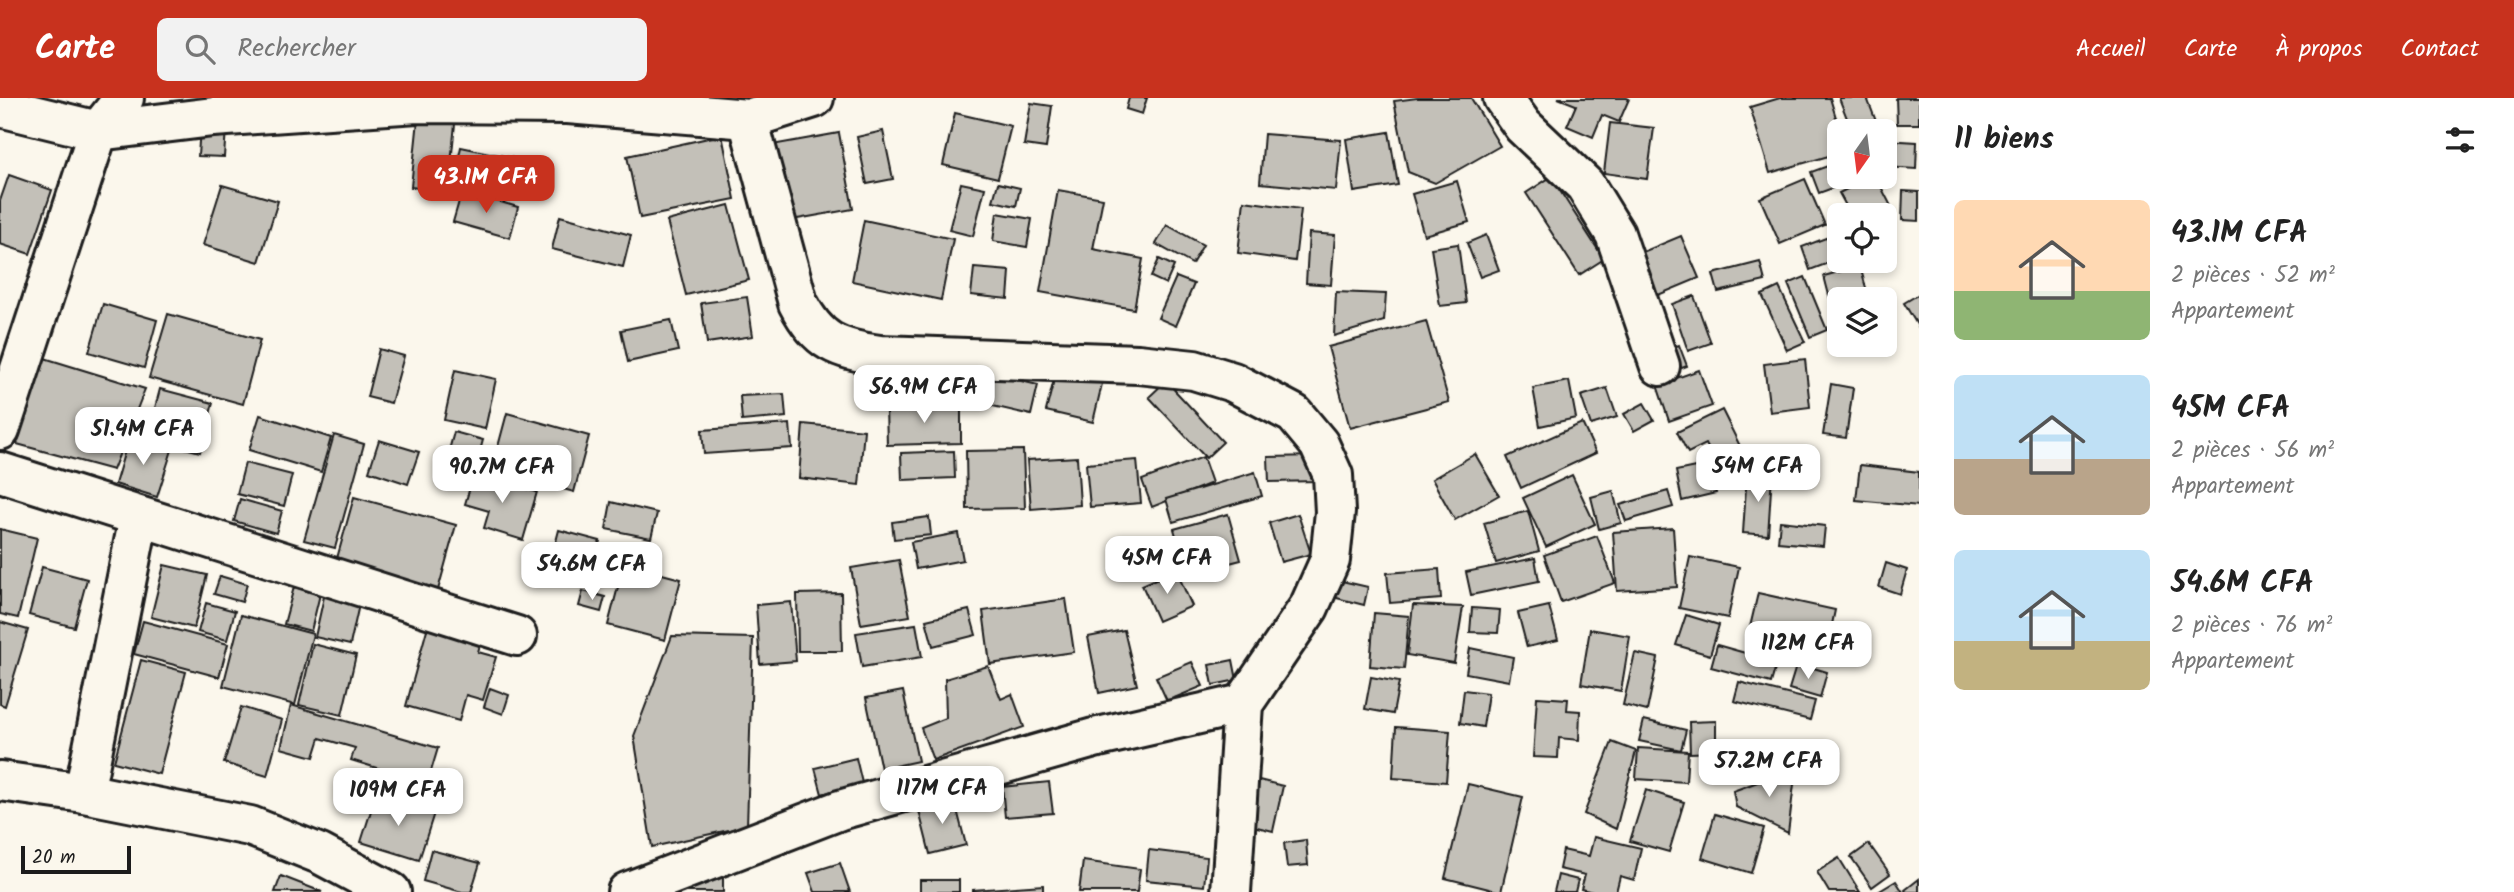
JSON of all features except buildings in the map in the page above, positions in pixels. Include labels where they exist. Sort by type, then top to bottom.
[{"type":"street","points":[[0,430],[98,131],[124,98]]},
{"type":"street","points":[[0,107],[50,109],[98,131],[213,117],[417,103],[568,104],[748,119],[814,98]]},
{"type":"street","points":[[1503,98],[1522,126],[1585,185],[1615,234],[1660,366]]},
{"type":"street","points":[[748,119],[798,303],[808,322],[825,341],[849,351],[880,355],[1138,364],[1195,370],[1233,382],[1294,414],[1319,444],[1333,475],[1335,512],[1330,560],[1309,607],[1243,704],[1231,892]]},
{"type":"street","points":[[0,472],[517,636]]},
{"type":"street","points":[[84,793],[139,517]]},
{"type":"street","points":[[627,892],[840,810],[1094,738],[1243,704]]},
{"type":"street","points":[[0,781],[84,793],[250,826],[320,854],[391,892]]}]
